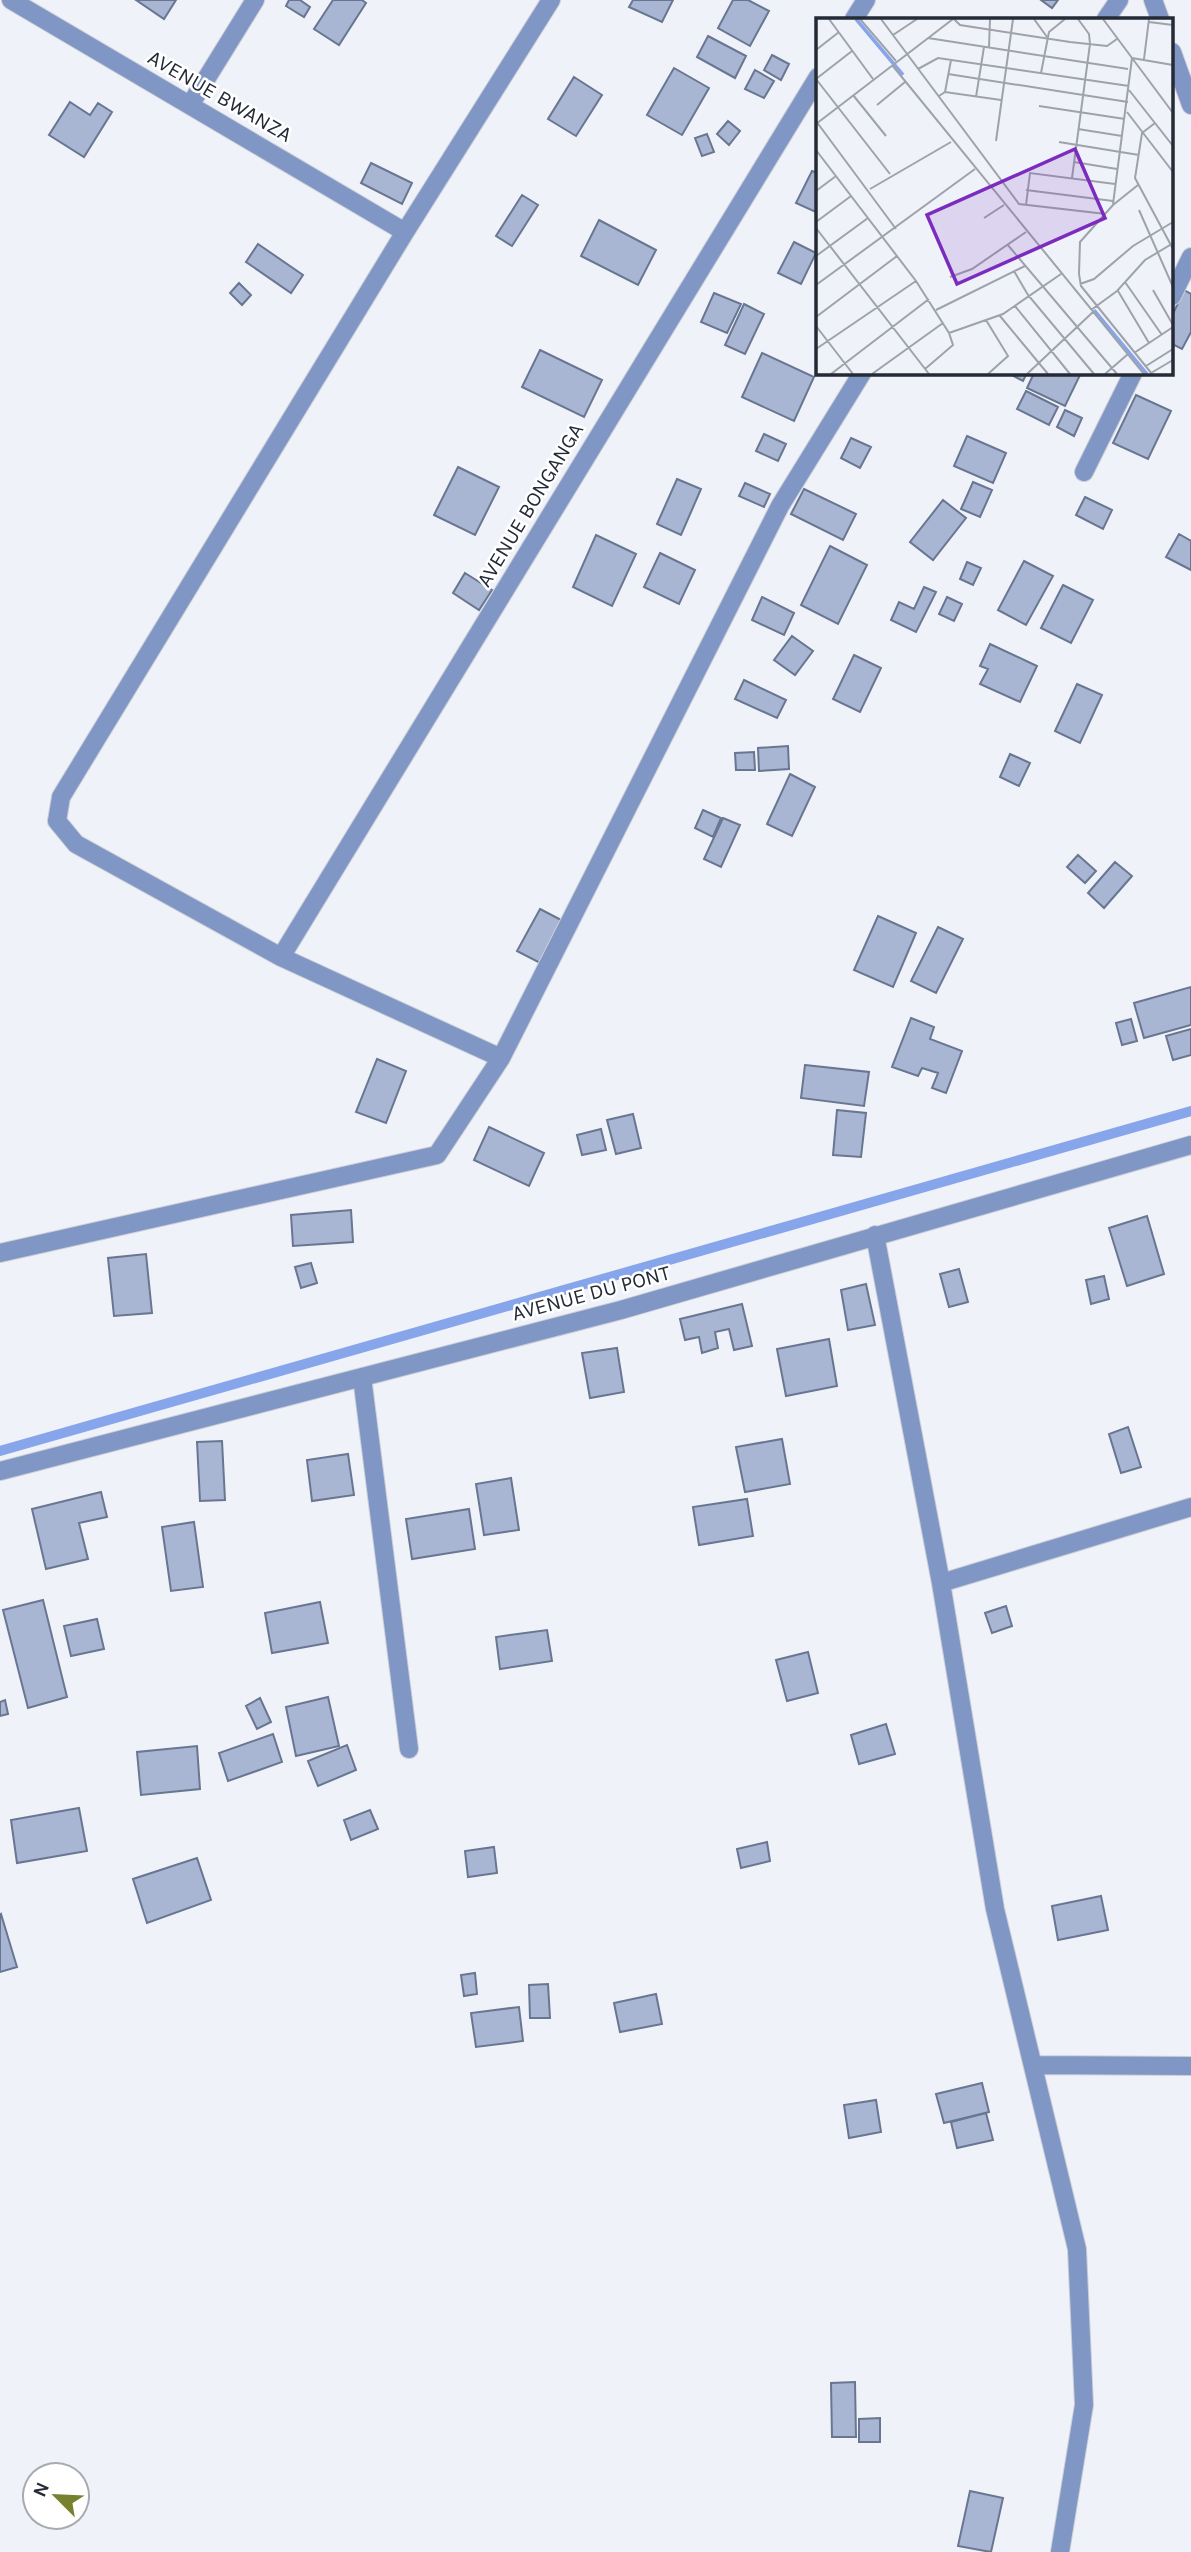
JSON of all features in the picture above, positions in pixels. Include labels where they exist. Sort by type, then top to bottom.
[{"type":"street","name":"AVENUE BWANZA","points":[[11,0],[405,232]]},
{"type":"street","points":[[190,105],[255,0]]},
{"type":"street","points":[[501,1058],[281,957],[76,844],[57,821],[61,797],[405,232],[551,0]]},
{"type":"street","points":[[855,18],[866,0]]},
{"type":"street","points":[[1107,18],[1119,0]]},
{"type":"street","points":[[1153,0],[1160,18]]},
{"type":"street","points":[[1174,58],[1191,106]]},
{"type":"street","name":"AVENUE BONGANGA","points":[[281,957],[816,81]]},
{"type":"street","points":[[1174,292],[1191,257]]},
{"type":"street","points":[[0,1253],[437,1155],[501,1058],[780,506],[861,374]]},
{"type":"street","points":[[1084,472],[1133,374]]},
{"type":"street","name":"AVENUE DU PONT","points":[[0,1471],[621,1310],[1191,1145]]},
{"type":"street","points":[[875,1235],[941,1583],[995,1909],[1077,2249],[1084,2405],[1060,2552]]},
{"type":"street","points":[[362,1377],[409,1749]]},
{"type":"street","points":[[941,1583],[1191,1507]]},
{"type":"street","points":[[1032,2066],[1191,2066]]},
{"type":"building","points":[[136,0],[176,0],[164,19]]},
{"type":"building","points":[[289,0],[300,0],[310,7],[304,17],[286,6]]},
{"type":"building","points":[[333,0],[362,0],[366,3],[339,45],[314,29]]},
{"type":"building","points":[[633,0],[673,0],[662,22],[629,7]]},
{"type":"building","points":[[733,0],[748,0],[769,11],[750,46],[718,28]]},
{"type":"building","points":[[1041,0],[1058,0],[1052,8]]},
{"type":"building","points":[[708,36],[746,56],[735,78],[697,57]]},
{"type":"building","points":[[772,55],[789,64],[781,80],[764,70]]},
{"type":"building","points":[[674,68],[709,88],[682,135],[647,115]]},
{"type":"building","points":[[755,70],[774,81],[764,98],[745,89]]},
{"type":"building","points":[[574,77],[602,95],[576,136],[548,119]]},
{"type":"building","points":[[70,102],[90,115],[98,103],[112,112],[84,157],[49,135]]},
{"type":"building","points":[[728,121],[740,131],[729,145],[717,134]]},
{"type":"building","points":[[707,134],[714,152],[702,156],[695,138]]},
{"type":"building","points":[[371,163],[412,183],[402,204],[361,183]]},
{"type":"building","points":[[812,171],[816,172],[816,212],[796,203]]},
{"type":"building","points":[[522,195],[538,205],[512,246],[496,236]]},
{"type":"building","points":[[599,220],[656,250],[638,285],[581,256]]},
{"type":"building","points":[[794,242],[816,253],[801,284],[778,273]]},
{"type":"building","points":[[258,244],[303,275],[291,293],[246,262]]},
{"type":"building","points":[[239,283],[251,295],[242,305],[230,293]]},
{"type":"building","points":[[1184,290],[1191,294],[1191,332],[1182,349],[1174,345],[1174,312]]},
{"type":"building","points":[[714,293],[741,304],[727,333],[701,322]]},
{"type":"building","points":[[744,304],[764,314],[745,354],[725,345]]},
{"type":"building","points":[[540,350],[602,380],[584,417],[522,387]]},
{"type":"building","points":[[762,353],[814,377],[794,421],[742,397]]},
{"type":"building","points":[[1010,374],[1026,374],[1023,381]]},
{"type":"building","points":[[1034,374],[1081,374],[1065,406],[1027,388]]},
{"type":"building","points":[[1026,391],[1058,407],[1049,425],[1017,409]]},
{"type":"building","points":[[1136,395],[1171,411],[1148,459],[1113,443]]},
{"type":"building","points":[[1065,410],[1082,418],[1074,436],[1057,427]]},
{"type":"building","points":[[764,434],[786,444],[778,461],[756,451]]},
{"type":"building","points":[[967,436],[1006,453],[993,483],[954,466]]},
{"type":"building","points":[[851,438],[871,447],[860,468],[841,458]]},
{"type":"building","points":[[458,467],[499,487],[475,535],[434,515]]},
{"type":"building","points":[[677,479],[701,489],[681,535],[657,524]]},
{"type":"building","points":[[973,482],[992,490],[980,517],[961,509]]},
{"type":"building","points":[[745,483],[770,494],[764,507],[739,496]]},
{"type":"building","points":[[804,489],[856,514],[843,540],[791,514]]},
{"type":"building","points":[[1085,497],[1112,510],[1103,529],[1076,515]]},
{"type":"building","points":[[943,500],[966,518],[933,560],[910,542]]},
{"type":"building","points":[[1179,534],[1191,541],[1191,570],[1166,557]]},
{"type":"building","points":[[596,535],[636,554],[612,606],[573,587]]},
{"type":"building","points":[[830,546],[867,565],[838,624],[801,605]]},
{"type":"building","points":[[660,553],[695,570],[679,604],[644,587]]},
{"type":"building","points":[[1024,561],[1053,576],[1026,625],[998,610]]},
{"type":"building","points":[[967,562],[981,568],[973,585],[960,579]]},
{"type":"building","points":[[465,573],[492,590],[479,610],[453,593]]},
{"type":"building","points":[[1063,585],[1093,600],[1071,643],[1041,628]]},
{"type":"building","points":[[924,587],[936,592],[916,632],[891,620],[899,602],[914,609]]},
{"type":"building","points":[[762,597],[794,613],[784,635],[752,620]]},
{"type":"building","points":[[947,597],[962,604],[954,621],[939,614]]},
{"type":"building","points":[[792,636],[813,651],[795,675],[774,660]]},
{"type":"building","points":[[990,644],[1037,666],[1020,702],[980,684],[988,669],[980,666]]},
{"type":"building","points":[[854,655],[881,668],[860,712],[833,699]]},
{"type":"building","points":[[744,680],[786,700],[777,718],[735,699]]},
{"type":"building","points":[[1077,684],[1102,695],[1080,743],[1055,731]]},
{"type":"building","points":[[788,746],[789,769],[759,771],[758,748]]},
{"type":"building","points":[[754,752],[755,770],[736,770],[735,753]]},
{"type":"building","points":[[1010,754],[1030,763],[1019,786],[1000,777]]},
{"type":"building","points":[[790,774],[815,787],[792,836],[767,824]]},
{"type":"building","points":[[703,810],[721,818],[713,837],[695,828]]},
{"type":"building","points":[[723,818],[740,825],[721,867],[704,859]]},
{"type":"building","points":[[1078,855],[1096,871],[1085,883],[1067,867]]},
{"type":"building","points":[[1115,862],[1132,876],[1104,908],[1088,893]]},
{"type":"building","points":[[540,909],[565,922],[542,964],[517,951]]},
{"type":"building","points":[[878,916],[916,933],[893,987],[854,970]]},
{"type":"building","points":[[938,927],[963,939],[936,993],[911,981]]},
{"type":"building","points":[[1191,987],[1191,1025],[1144,1038],[1134,1003]]},
{"type":"building","points":[[911,1018],[934,1027],[930,1039],[962,1051],[946,1093],[932,1088],[938,1073],[922,1068],[918,1076],[892,1067]]},
{"type":"building","points":[[1131,1019],[1137,1041],[1122,1045],[1116,1023]]},
{"type":"building","points":[[1191,1029],[1191,1055],[1173,1060],[1166,1036]]},
{"type":"building","points":[[377,1059],[406,1071],[386,1123],[356,1112]]},
{"type":"building","points":[[805,1065],[869,1072],[864,1106],[801,1098]]},
{"type":"building","points":[[837,1110],[866,1113],[861,1157],[833,1155]]},
{"type":"building","points":[[633,1114],[641,1148],[616,1154],[607,1120]]},
{"type":"building","points":[[489,1127],[544,1153],[529,1186],[474,1160]]},
{"type":"building","points":[[601,1129],[606,1150],[582,1155],[577,1135]]},
{"type":"building","points":[[351,1210],[353,1242],[293,1246],[291,1215]]},
{"type":"building","points":[[1147,1216],[1164,1274],[1127,1286],[1109,1228]]},
{"type":"building","points":[[146,1254],[152,1313],[114,1316],[108,1258]]},
{"type":"building","points":[[311,1263],[317,1283],[301,1288],[295,1267]]},
{"type":"building","points":[[959,1269],[968,1302],[949,1307],[940,1274]]},
{"type":"building","points":[[1104,1276],[1109,1299],[1091,1304],[1086,1280]]},
{"type":"building","points":[[866,1284],[875,1325],[848,1330],[841,1290]]},
{"type":"building","points":[[742,1304],[752,1346],[734,1350],[729,1329],[715,1332],[718,1348],[702,1353],[699,1337],[685,1340],[680,1319]]},
{"type":"building","points":[[829,1339],[837,1386],[786,1396],[777,1349]]},
{"type":"building","points":[[617,1348],[624,1392],[590,1398],[582,1353]]},
{"type":"building","points":[[1128,1427],[1141,1467],[1121,1473],[1109,1434]]},
{"type":"building","points":[[782,1439],[790,1484],[745,1492],[736,1447]]},
{"type":"building","points":[[222,1441],[225,1500],[200,1501],[197,1442]]},
{"type":"building","points":[[348,1454],[354,1495],[312,1501],[307,1460]]},
{"type":"building","points":[[511,1478],[519,1530],[484,1535],[476,1484]]},
{"type":"building","points":[[101,1492],[107,1517],[79,1523],[88,1559],[46,1569],[32,1509]]},
{"type":"building","points":[[747,1499],[753,1536],[699,1545],[693,1507]]},
{"type":"building","points":[[469,1509],[475,1549],[412,1559],[406,1519]]},
{"type":"building","points":[[194,1522],[203,1587],[171,1591],[162,1527]]},
{"type":"building","points":[[43,1600],[67,1697],[28,1708],[3,1610]]},
{"type":"building","points":[[320,1602],[328,1643],[272,1653],[265,1613]]},
{"type":"building","points":[[1006,1606],[1012,1626],[992,1633],[985,1613]]},
{"type":"building","points":[[97,1619],[104,1649],[71,1656],[64,1626]]},
{"type":"building","points":[[547,1630],[552,1661],[500,1669],[496,1637]]},
{"type":"building","points":[[808,1652],[818,1693],[787,1701],[776,1660]]},
{"type":"building","points":[[328,1697],[339,1746],[296,1756],[286,1707]]},
{"type":"building","points":[[260,1698],[271,1722],[257,1729],[246,1706]]},
{"type":"building","points":[[5,1700],[8,1714],[0,1716],[0,1702]]},
{"type":"building","points":[[886,1724],[895,1754],[859,1764],[851,1735]]},
{"type":"building","points":[[273,1734],[282,1762],[228,1781],[219,1753]]},
{"type":"building","points":[[347,1745],[356,1770],[318,1786],[308,1761]]},
{"type":"building","points":[[197,1746],[200,1789],[141,1795],[137,1752]]},
{"type":"building","points":[[79,1808],[87,1851],[17,1863],[11,1820]]},
{"type":"building","points":[[370,1810],[378,1829],[351,1840],[344,1820]]},
{"type":"building","points":[[767,1842],[770,1861],[741,1868],[737,1849]]},
{"type":"building","points":[[494,1847],[497,1873],[468,1877],[465,1851]]},
{"type":"building","points":[[197,1858],[211,1900],[147,1923],[133,1879]]},
{"type":"building","points":[[1101,1896],[1108,1930],[1058,1940],[1052,1906]]},
{"type":"building","points":[[0,1915],[17,1967],[0,1972]]},
{"type":"building","points":[[475,1973],[477,1994],[464,1996],[461,1975]]},
{"type":"building","points":[[548,1984],[550,2018],[530,2018],[529,1985]]},
{"type":"building","points":[[656,1994],[662,2024],[620,2032],[614,2003]]},
{"type":"building","points":[[519,2007],[523,2041],[476,2047],[471,2013]]},
{"type":"building","points":[[982,2083],[989,2112],[944,2123],[936,2094]]},
{"type":"building","points":[[876,2100],[881,2132],[849,2138],[844,2105]]},
{"type":"building","points":[[986,2113],[993,2140],[957,2148],[951,2122]]},
{"type":"building","points":[[855,2382],[856,2437],[832,2437],[831,2383]]},
{"type":"building","points":[[880,2418],[880,2442],[859,2442],[859,2419]]},
{"type":"building","points":[[970,2491],[1003,2498],[991,2552],[958,2546]]},
{"type":"waterway","points":[[0,1451],[1191,1111]]}]
